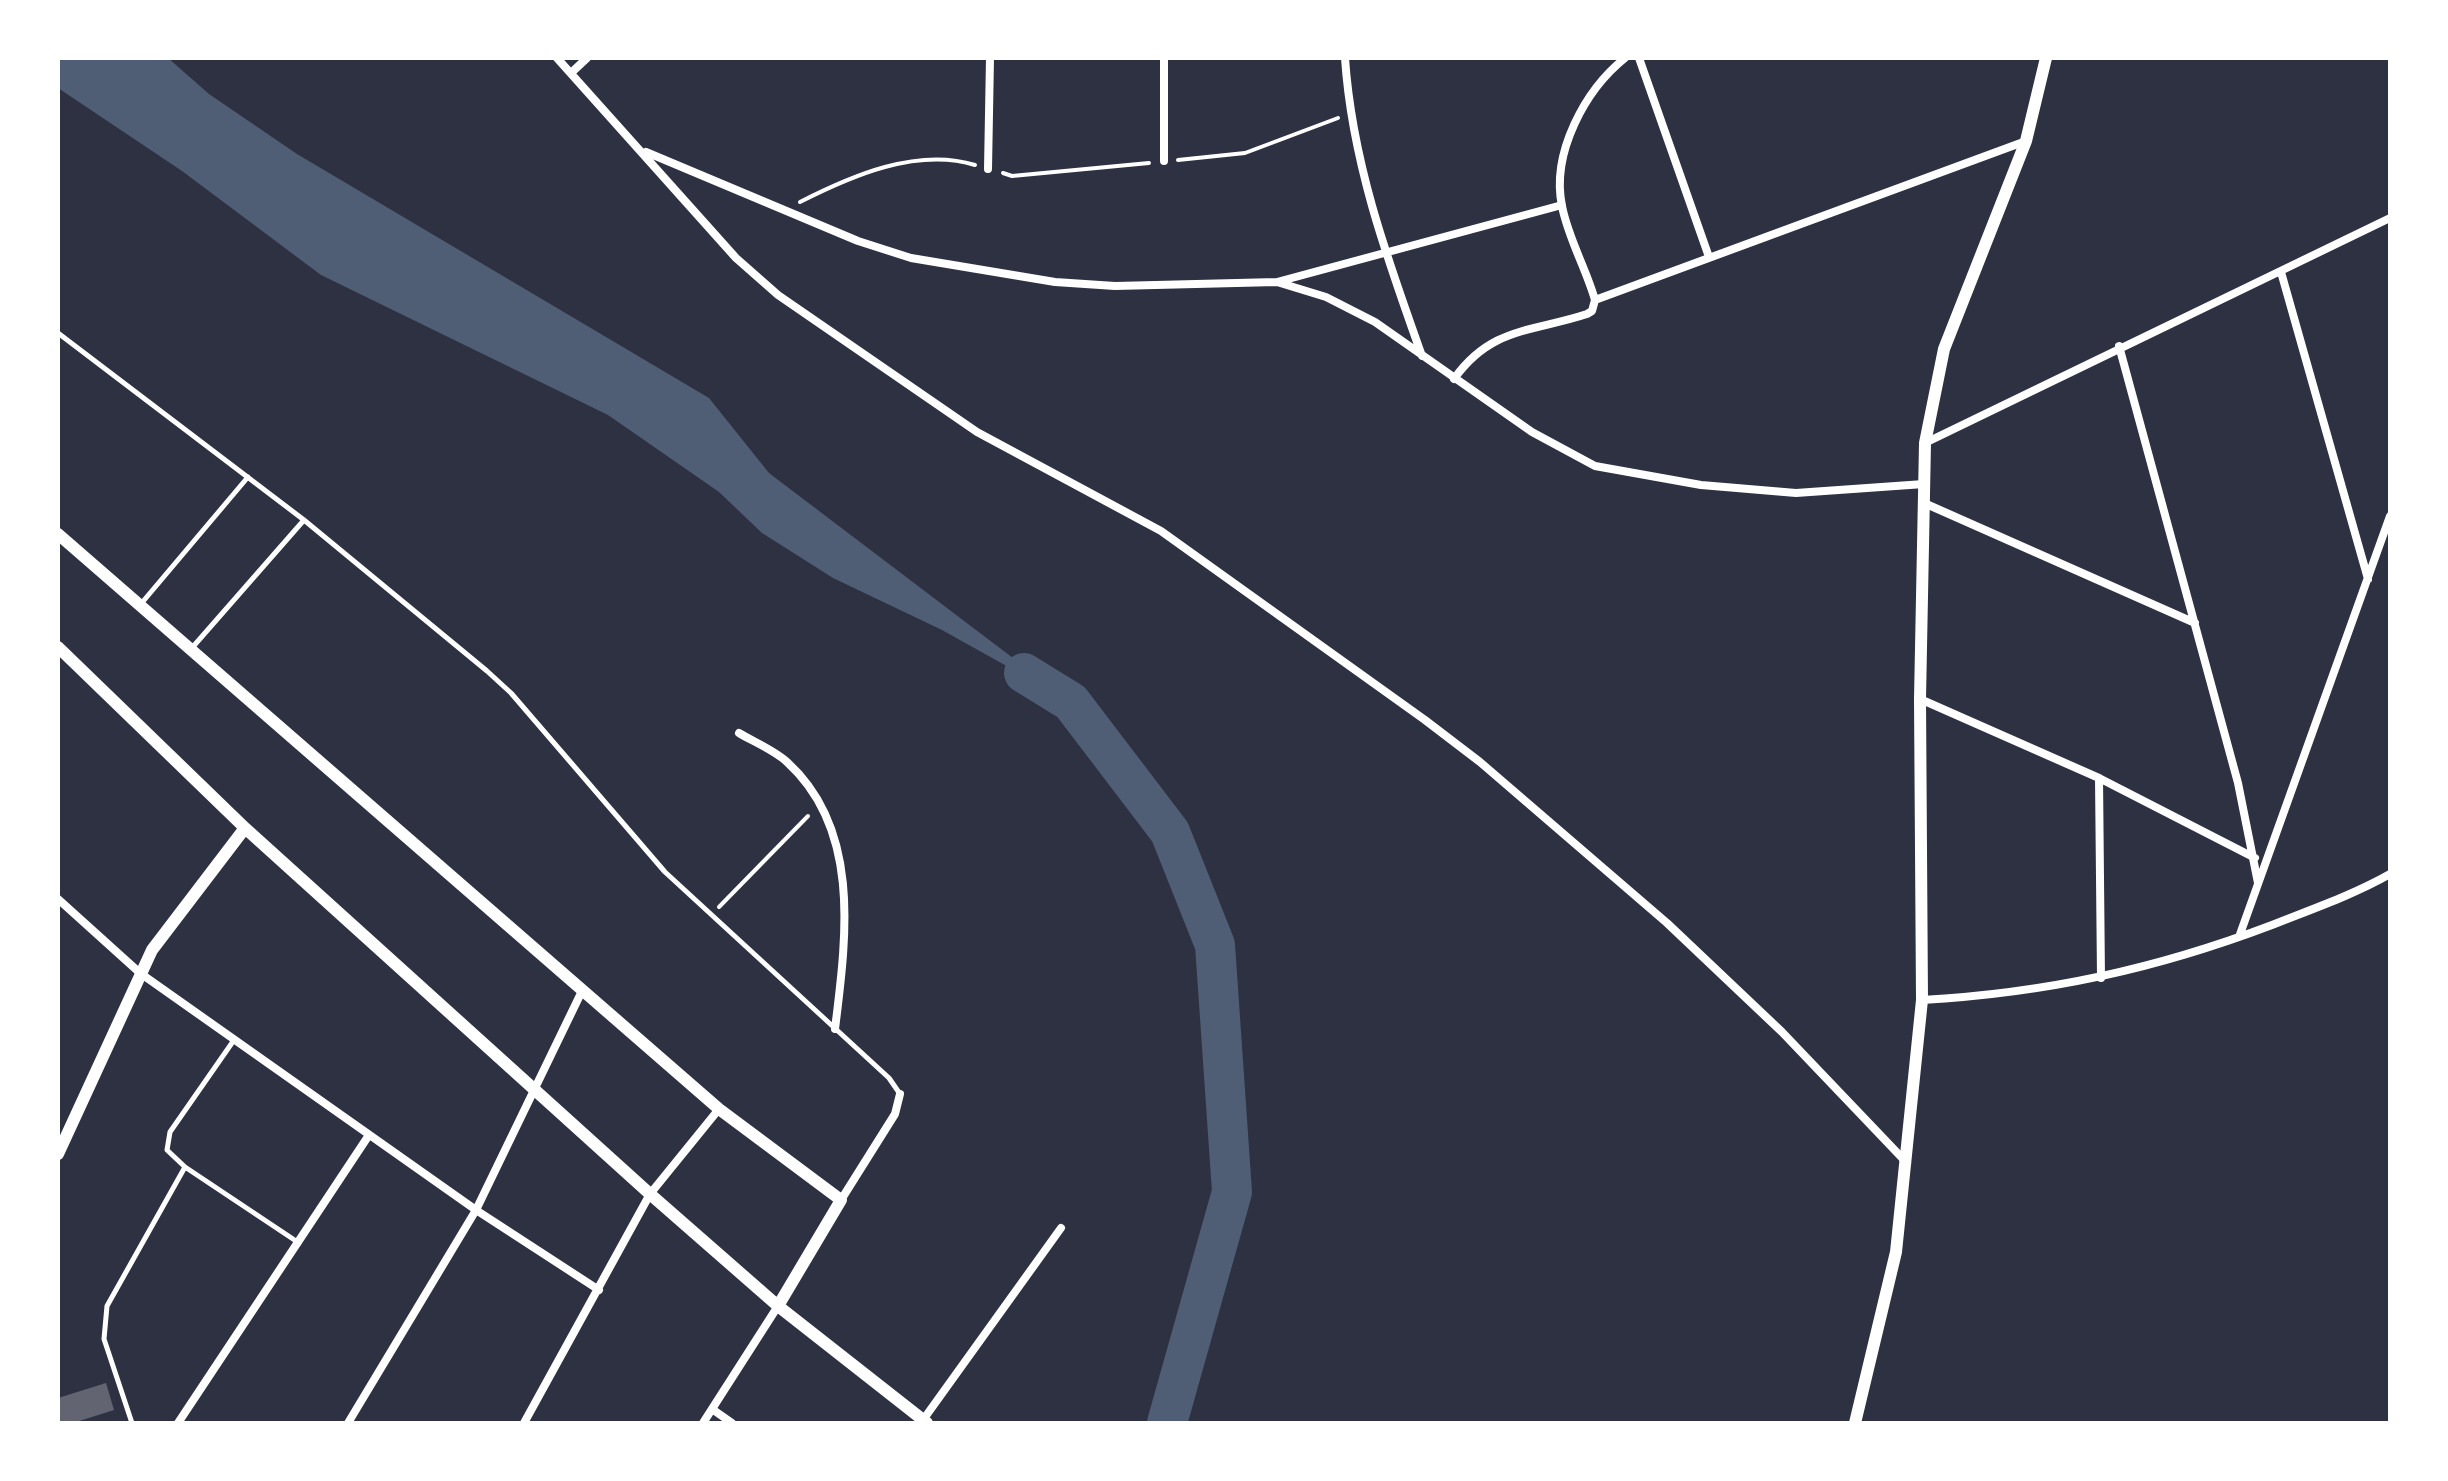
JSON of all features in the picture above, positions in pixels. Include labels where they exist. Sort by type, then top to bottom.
[{"type":"street","points":[[557,58],[736,258],[778,295],[977,432],[1161,531],[1253,594],[1480,762],[1724,977],[1907,1164]]},
{"type":"street","points":[[571,73],[587,58]]},
{"type":"street","points":[[988,169],[990,58]]},
{"type":"street","points":[[1164,58],[1164,161]]},
{"type":"street","points":[[1345,58],[1348,114],[1384,250],[1422,357]]},
{"type":"street","points":[[1454,379],[1466,362],[1509,333],[1592,311],[1595,300],[1562,205],[1560,186],[1573,130],[1590,95],[1625,58]]},
{"type":"street","points":[[1639,58],[1709,257]]},
{"type":"street","points":[[1855,1423],[1896,1252],[1922,1000],[1920,699],[1925,443],[1934,389],[1956,310],[2026,141],[2046,58]]},
{"type":"street","points":[[1595,300],[2026,141]]},
{"type":"street","points":[[642,150],[858,241],[911,258],[1055,282],[1173,287],[1277,282],[1384,250],[1562,205]]},
{"type":"street","points":[[1925,443],[2119,346],[2390,218]]},
{"type":"street","points":[[2281,272],[2368,580]]},
{"type":"street","points":[[1277,282],[1352,310],[1563,452],[1595,466],[1701,485],[1796,493],[1924,484]]},
{"type":"street","points":[[2119,346],[2195,623],[2255,858],[2258,883]]},
{"type":"street","points":[[1924,503],[2195,623]]},
{"type":"street","points":[[2239,937],[2390,516]]},
{"type":"street","points":[[58,534],[719,1109],[841,1200]]},
{"type":"street","points":[[58,647],[245,828],[537,1088],[650,1194],[778,1306],[925,1422],[1061,1228]]},
{"type":"street","points":[[1920,699],[2099,778],[2255,858]]},
{"type":"street","points":[[739,733],[787,762],[820,805],[844,875],[845,953],[835,1029]]},
{"type":"street","points":[[2099,778],[2101,978]]},
{"type":"street","points":[[58,1154],[140,973],[166,927],[245,828]]},
{"type":"street","points":[[1922,1000],[2042,990],[2101,978],[2239,937],[2329,903],[2390,874]]},
{"type":"street","points":[[58,899],[140,973],[476,1210],[599,1290]]},
{"type":"street","points":[[348,1423],[476,1210],[582,991]]},
{"type":"street","points":[[703,1423],[895,1114],[900,1094]]},
{"type":"street","points":[[524,1423],[650,1194],[719,1109]]},
{"type":"street","points":[[178,1423],[300,1244],[369,1135]]},
{"type":"street","points":[[712,1409],[732,1423]]},
{"type":"lane","points":[[58,333],[304,520],[511,693],[665,872],[889,1078],[900,1094]]},
{"type":"lane","points":[[139,606],[248,477]]},
{"type":"lane","points":[[190,650],[304,520]]},
{"type":"lane","points":[[235,1039],[166,1140],[170,1155],[300,1244]]},
{"type":"lane","points":[[132,1423],[104,1339],[107,1306],[185,1167]]},
{"type":"path","points":[[784,210],[849,177],[920,161],[966,162],[1012,176],[1245,153],[1348,114]]},
{"type":"path","points":[[711,914],[820,805]]},
{"type":"water","points":[[58,58],[168,58],[209,94],[297,154],[709,398],[769,473],[1071,702],[942,630],[833,578],[762,533],[719,492],[608,415],[321,275],[182,171],[58,88]]},
{"type":"building","points":[[106,1383],[114,1410],[73,1423],[58,1423],[58,1398]]},
{"type":"waterway","points":[[1024,673],[1071,702],[1170,832],[1215,945],[1232,1192],[1167,1423]]}]
